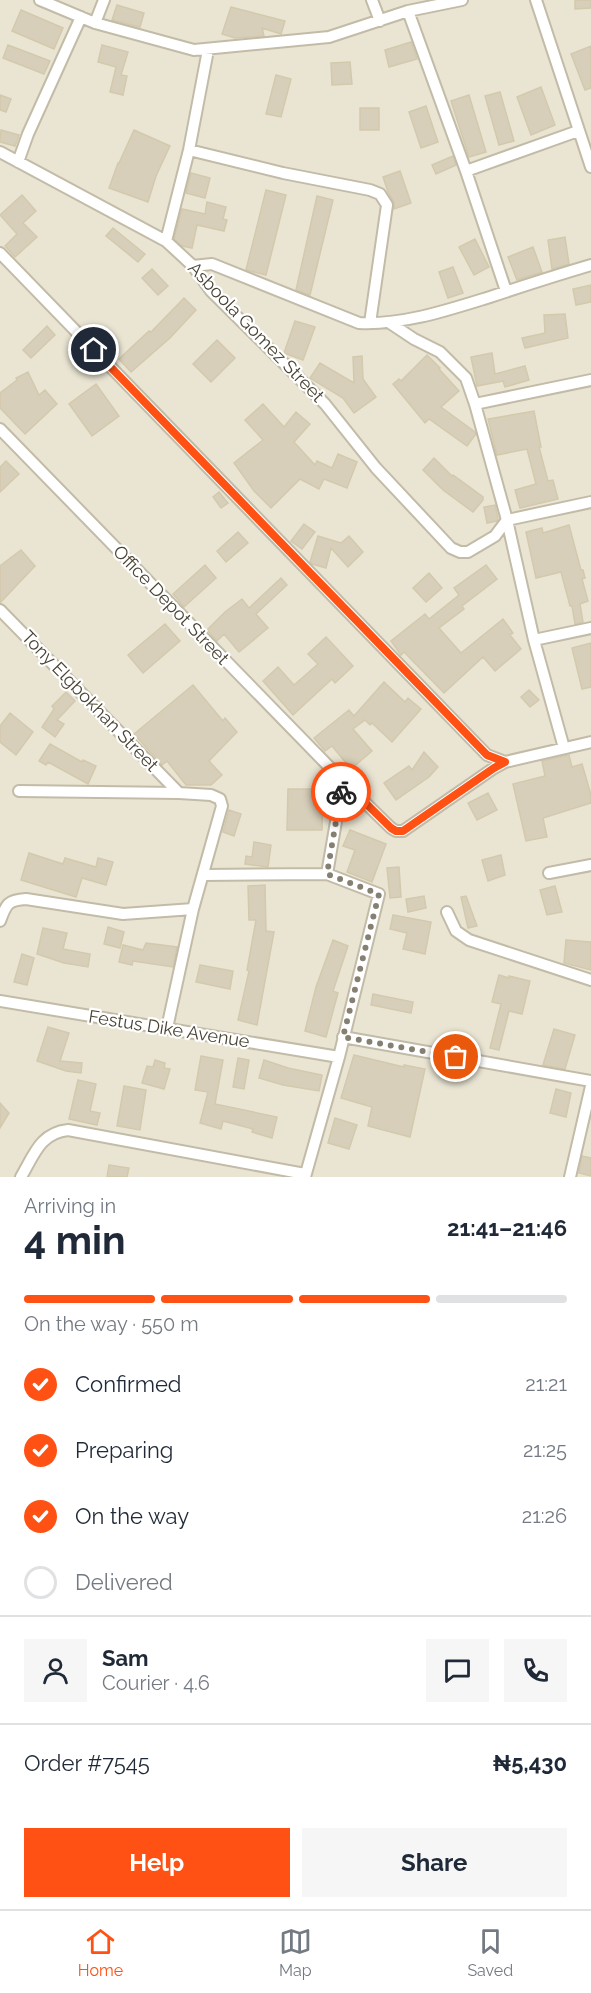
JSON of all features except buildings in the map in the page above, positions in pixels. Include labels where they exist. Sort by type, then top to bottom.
[{"type":"street","points":[[40,0],[95,23],[194,50],[329,37],[408,10],[462,0]]},
{"type":"street","points":[[95,23],[104,0]]},
{"type":"street","points":[[372,0],[380,21]]},
{"type":"street","points":[[536,0],[591,167]]},
{"type":"street","points":[[408,10],[506,291]]},
{"type":"street","points":[[18,162],[28,134],[81,17]]},
{"type":"street","points":[[166,242],[189,150],[208,50]]},
{"type":"street","points":[[466,171],[578,131]]},
{"type":"street","points":[[189,150],[380,194],[387,205],[370,323]]},
{"type":"street","name":"Asboola Gomez Street","points":[[0,152],[166,242],[193,266],[211,291],[325,404],[376,468],[451,548],[460,552],[468,552],[495,536],[507,520]]},
{"type":"street","points":[[0,253],[487,755],[505,762]]},
{"type":"street","points":[[193,266],[212,264],[359,323],[390,323],[444,311],[591,265]]},
{"type":"street","points":[[390,323],[440,352],[466,378],[507,520],[534,640],[564,748]]},
{"type":"street","points":[[475,404],[591,380]]},
{"type":"street","name":"Office Depot Street","points":[[0,429],[343,781],[396,831],[403,831],[505,762],[591,742]]},
{"type":"street","points":[[507,520],[591,502]]},
{"type":"street","name":"Tony Elgbokhan Street","points":[[0,609],[179,794]]},
{"type":"street","points":[[534,640],[591,628]]},
{"type":"street","points":[[327,874],[343,781]]},
{"type":"street","points":[[19,791],[211,795],[220,799],[222,806],[194,909],[167,1028]]},
{"type":"street","points":[[549,873],[591,865]]},
{"type":"street","points":[[21,1177],[42,1141],[56,1131],[68,1130],[305,1176],[339,1057],[379,894],[327,874],[203,875]]},
{"type":"street","points":[[0,921],[6,906],[14,899],[123,914],[194,909]]},
{"type":"street","points":[[447,912],[456,931],[469,940],[591,980]]},
{"type":"street","name":"Festus Dike Avenue","points":[[0,1001],[339,1057]]},
{"type":"street","points":[[343,1037],[591,1081]]},
{"type":"street","points":[[570,1177],[591,1086]]},
{"type":"shaded area","points":[[0,0],[591,0],[591,1177],[0,1177]]},
{"type":"way so far","points":[[341,792],[327,874],[379,894],[343,1037],[456,1057]]},
{"type":"route","points":[[94,350],[487,755],[505,762],[403,831],[391,828],[343,781],[341,792]]}]
